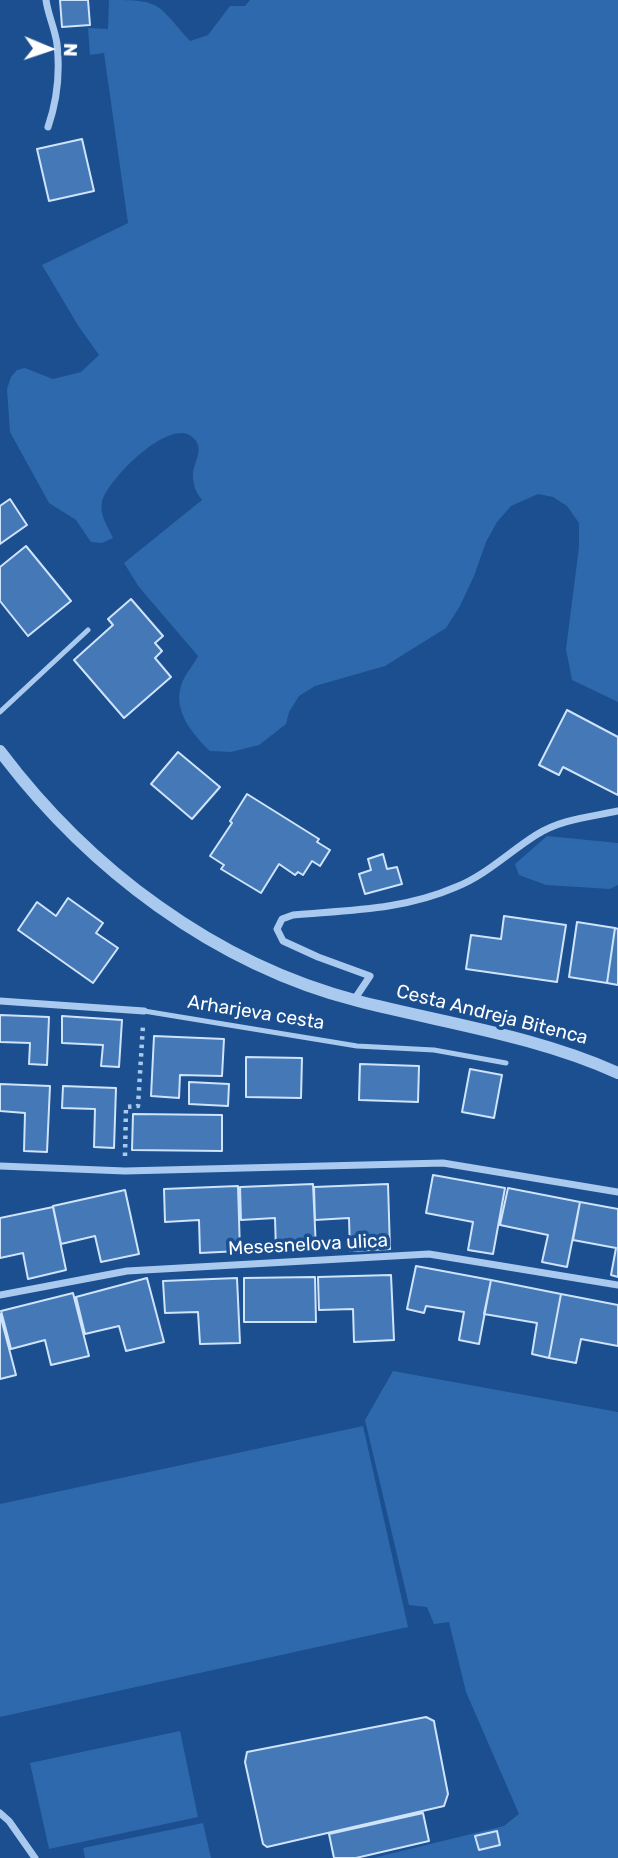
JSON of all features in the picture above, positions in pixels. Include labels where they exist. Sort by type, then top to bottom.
[{"type":"street","points":[[46,0],[57,43],[58,75],[54,109],[48,127]]},
{"type":"street","name":"Cesta Andreja Bitenca","points":[[0,751],[52,814],[82,846],[117,876],[204,936],[239,955],[354,1000],[543,1046],[618,1073]]},
{"type":"street","points":[[354,1000],[370,976],[283,941],[276,929],[282,919],[293,915],[368,911],[417,901],[457,887],[498,864],[537,834],[562,822],[618,811]]},
{"type":"street","name":"Arharjeva cesta","points":[[0,1001],[144,1011]]},
{"type":"street","points":[[0,1166],[125,1171],[443,1163],[618,1192]]},
{"type":"street","name":"Mesesnelova ulica","points":[[0,1295],[127,1271],[429,1254],[618,1285]]},
{"type":"street","points":[[0,1813],[9,1821],[35,1858]]},
{"type":"lane","points":[[0,712],[88,630]]},
{"type":"lane","name":"Arharjeva cesta","points":[[144,1011],[357,1046],[434,1050],[506,1063]]},
{"type":"path","points":[[125,1171],[126,1107],[138,1106],[144,1011]]},
{"type":"shaded area","points":[[109,0],[139,1],[157,6],[190,41],[208,35],[230,6],[245,6],[250,0],[618,0],[618,702],[572,680],[566,649],[579,547],[579,523],[567,506],[553,497],[538,494],[511,506],[497,522],[460,606],[446,628],[385,666],[315,686],[299,696],[289,712],[286,724],[259,745],[231,752],[210,751],[191,730],[182,713],[179,695],[184,678],[198,656],[139,587],[124,563],[202,500],[195,489],[193,479],[199,450],[196,441],[181,433],[168,436],[140,454],[126,467],[106,492],[102,502],[103,516],[113,538],[102,543],[91,542],[76,520],[49,503],[10,432],[7,389],[17,370],[25,368],[53,379],[81,372],[99,355],[42,265],[128,223],[104,53],[90,55],[88,28],[108,29]]},
{"type":"shaded area","points":[[547,836],[618,843],[618,885],[610,889],[546,885],[519,875],[515,864]]},
{"type":"shaded area","points":[[393,1371],[618,1412],[618,1858],[373,1858],[504,1826],[519,1814],[466,1692],[449,1622],[434,1624],[427,1607],[409,1605],[365,1420]]},
{"type":"shaded area","points":[[363,1426],[408,1627],[0,1717],[0,1504]]},
{"type":"shaded area","points":[[180,1731],[198,1817],[49,1849],[30,1763]]},
{"type":"shaded area","points":[[203,1823],[211,1858],[85,1858],[83,1848]]},
{"type":"building","points":[[60,0],[88,0],[90,25],[62,27]]},
{"type":"building","points":[[82,139],[94,191],[49,201],[37,149]]},
{"type":"building","points":[[10,499],[27,525],[0,544],[0,506]]},
{"type":"building","points":[[26,546],[71,601],[28,636],[0,601],[0,567]]},
{"type":"building","points":[[131,599],[163,636],[155,643],[162,651],[155,658],[171,677],[124,718],[74,660],[113,625],[108,619]]},
{"type":"building","points":[[567,710],[618,737],[618,795],[563,767],[559,775],[539,765]]},
{"type":"building","points":[[178,752],[220,787],[192,819],[151,784]]},
{"type":"building","points":[[247,794],[319,839],[317,842],[330,850],[320,866],[312,861],[303,875],[298,872],[295,875],[279,864],[261,893],[221,869],[224,865],[210,856]]},
{"type":"building","points":[[383,854],[387,869],[397,867],[402,884],[365,894],[359,874],[371,870],[368,859]]},
{"type":"building","points":[[68,898],[103,923],[96,933],[118,948],[93,983],[18,930],[37,902],[56,916]]},
{"type":"building","points":[[504,916],[566,925],[557,982],[466,969],[471,935],[501,939]]},
{"type":"building","points":[[577,922],[615,928],[607,983],[569,977]]},
{"type":"building","points":[[615,928],[618,929],[618,985],[607,983]]},
{"type":"building","points":[[0,1015],[49,1017],[47,1065],[29,1064],[30,1043],[0,1042]]},
{"type":"building","points":[[62,1016],[122,1020],[119,1067],[101,1066],[103,1045],[62,1043]]},
{"type":"building","points":[[154,1036],[224,1039],[222,1076],[180,1075],[179,1098],[151,1096]]},
{"type":"building","points":[[246,1057],[302,1058],[301,1098],[246,1097]]},
{"type":"building","points":[[360,1064],[419,1066],[418,1102],[359,1100]]},
{"type":"building","points":[[470,1069],[502,1075],[494,1118],[462,1112]]},
{"type":"building","points":[[189,1082],[229,1084],[228,1106],[189,1104]]},
{"type":"building","points":[[0,1084],[50,1086],[47,1152],[24,1151],[25,1113],[0,1111]]},
{"type":"building","points":[[63,1086],[116,1088],[114,1148],[94,1147],[95,1109],[62,1108]]},
{"type":"building","points":[[133,1114],[222,1115],[222,1151],[132,1150]]},
{"type":"building","points":[[433,1175],[505,1188],[493,1254],[468,1250],[473,1222],[426,1213]]},
{"type":"building","points":[[313,1184],[316,1249],[276,1251],[275,1218],[241,1220],[240,1187]]},
{"type":"building","points":[[388,1184],[390,1249],[350,1251],[349,1218],[315,1220],[314,1187]]},
{"type":"building","points":[[238,1186],[240,1251],[200,1253],[199,1220],[165,1222],[164,1189]]},
{"type":"building","points":[[508,1188],[580,1202],[567,1267],[542,1262],[548,1235],[500,1225]]},
{"type":"building","points":[[125,1190],[139,1254],[101,1262],[95,1236],[61,1244],[53,1206]]},
{"type":"building","points":[[580,1202],[618,1209],[618,1277],[611,1275],[616,1248],[573,1240]]},
{"type":"building","points":[[53,1207],[66,1270],[28,1279],[23,1253],[0,1258],[0,1218]]},
{"type":"building","points":[[416,1266],[491,1280],[479,1344],[459,1340],[464,1312],[426,1306],[424,1313],[407,1309]]},
{"type":"building","points":[[391,1275],[394,1340],[354,1342],[353,1309],[319,1310],[318,1277]]},
{"type":"building","points":[[315,1277],[316,1322],[244,1322],[244,1278]]},
{"type":"building","points":[[147,1278],[164,1342],[126,1351],[119,1326],[85,1334],[76,1297]]},
{"type":"building","points":[[237,1278],[240,1343],[200,1344],[198,1312],[165,1313],[163,1281]]},
{"type":"building","points":[[491,1280],[561,1294],[549,1358],[532,1354],[537,1323],[484,1314]]},
{"type":"building","points":[[73,1293],[89,1356],[51,1365],[45,1340],[11,1349],[1,1311]]},
{"type":"building","points":[[561,1294],[618,1305],[618,1346],[581,1339],[576,1363],[549,1358]]},
{"type":"building","points":[[0,1314],[16,1375],[0,1379]]},
{"type":"building","points":[[426,1717],[434,1721],[448,1794],[444,1806],[267,1847],[263,1844],[245,1762],[247,1752]]},
{"type":"building","points":[[423,1813],[429,1841],[356,1858],[334,1858],[329,1834]]},
{"type":"building","points":[[497,1831],[500,1845],[479,1850],[475,1836]]}]
